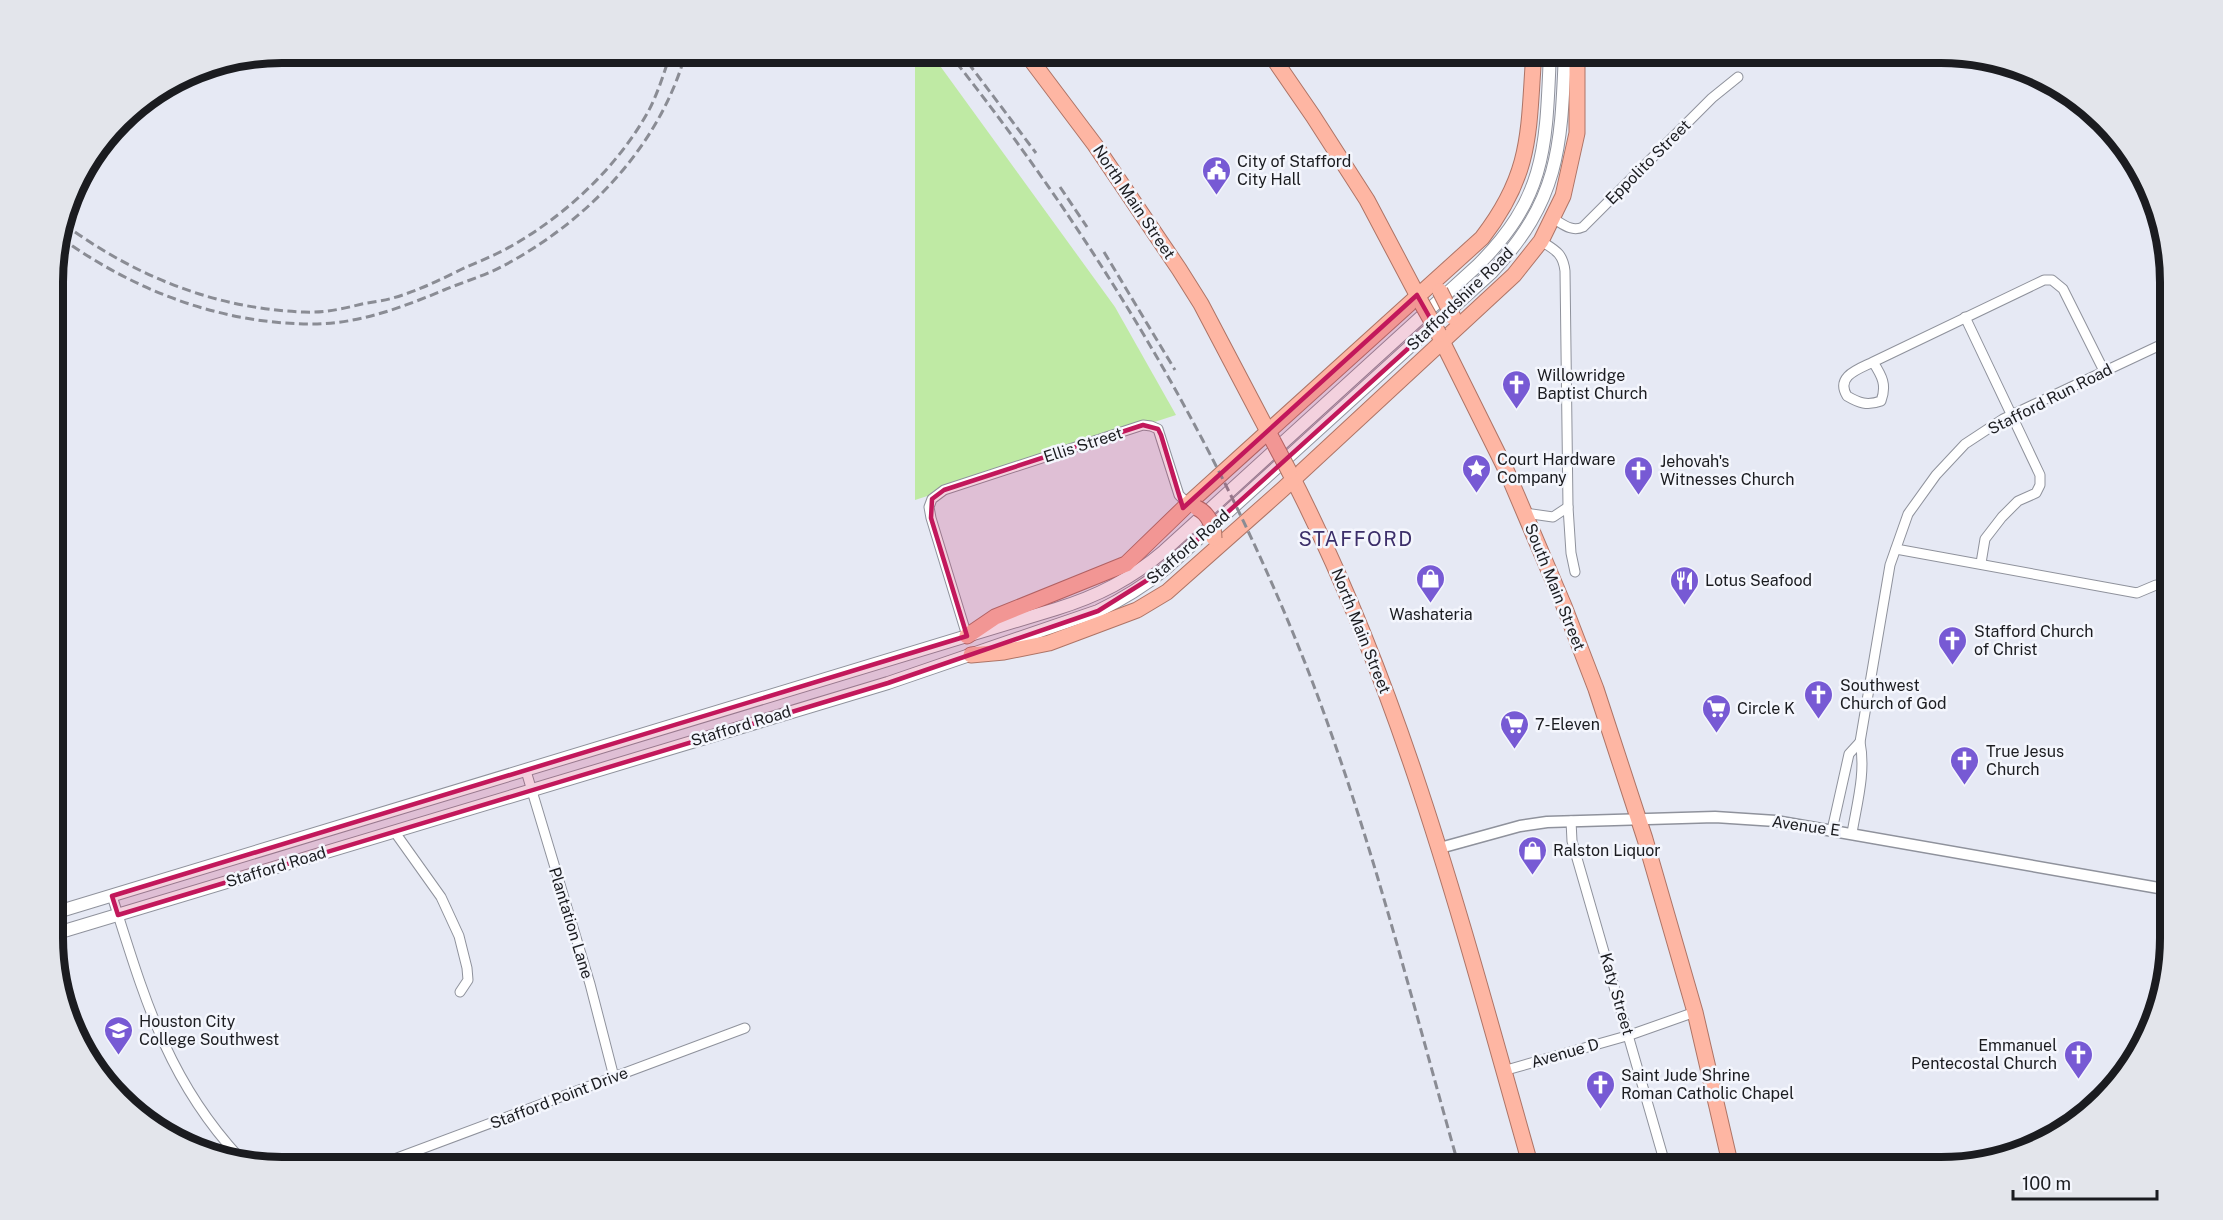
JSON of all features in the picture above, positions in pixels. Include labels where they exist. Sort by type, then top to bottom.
[{"type":"highway","name":"North Main Street","points":[[1035,63],[1095,145],[1201,304],[1291,475],[1348,596],[1380,672],[1440,848],[1528,1157]]},
{"type":"highway","name":"South Main Street","points":[[1277,63],[1367,200],[1486,428],[1525,513],[1596,690],[1638,819],[1695,1012],[1729,1157]]},
{"type":"highway","points":[[967,636],[995,617],[1125,564],[1271,436],[1419,299],[1487,231],[1498,218],[1517,181],[1524,159],[1529,135],[1533,63]]},
{"type":"highway","points":[[971,655],[1049,644],[1119,618],[1167,592],[1215,543],[1460,319],[1514,275],[1541,241],[1554,219],[1563,196],[1577,133],[1576,63]]},
{"type":"highway","points":[[1443,275],[1440,291],[1460,319]]},
{"type":"highway","points":[[1192,506],[1205,512],[1214,530],[1215,543]]},
{"type":"main road","name":"Staffordshire Road","points":[[1352,380],[1491,252],[1517,218],[1538,175],[1545,147],[1549,63]]},
{"type":"main road","name":"Staffordshire Road","points":[[1360,392],[1492,272],[1512,251],[1527,229],[1551,180],[1559,151],[1565,63]]},
{"type":"main road","name":"Stafford Road","points":[[63,910],[1082,601],[1129,578],[1164,551],[1352,380]]},
{"type":"main road","name":"Stafford Road","points":[[63,931],[888,683],[1098,611],[1146,585],[1360,392]]},
{"type":"street","points":[[1037,66],[1042,63]]},
{"type":"street","name":"Eppolito Street","points":[[1554,219],[1569,228],[1577,230],[1584,227],[1712,98],[1738,77]]},
{"type":"street","points":[[1541,241],[1559,253],[1564,261],[1568,507],[1571,553],[1575,572]]},
{"type":"street","points":[[1873,362],[1881,374],[1885,388],[1881,401],[1871,405],[1857,402],[1847,396],[1843,384],[1847,375],[1873,362],[1965,317],[2044,280],[2052,280],[2063,289],[2104,371]]},
{"type":"street","points":[[1965,317],[2040,476],[2040,485],[2036,494],[2018,501],[2001,517],[1986,539],[1981,563]]},
{"type":"street","name":"Stafford Run Road","points":[[1852,833],[1863,774],[1860,742],[1890,565],[1908,514],[1936,475],[1965,444],[2010,416],[2160,345]]},
{"type":"street","name":"Ellis Street","points":[[967,636],[929,507],[932,499],[944,490],[1143,425],[1158,429],[1179,495],[1192,506]]},
{"type":"street","points":[[1525,513],[1553,517],[1568,507]]},
{"type":"street","points":[[1896,549],[2137,593],[2156,585]]},
{"type":"street","name":"Stafford Run Road","points":[[1832,830],[1849,754],[1860,742]]},
{"type":"street","name":"Plantation Lane","points":[[526,771],[590,984],[614,1077]]},
{"type":"street","name":"Avenue E","points":[[1440,848],[1529,824],[1638,819],[1747,818],[1852,833],[2160,888]]},
{"type":"street","name":"Katy Street","points":[[1571,821],[1572,841],[1630,1035],[1663,1157]]},
{"type":"street","points":[[394,831],[441,897],[459,936],[468,980],[460,992]]},
{"type":"street","points":[[112,896],[148,1009],[168,1055],[193,1100],[234,1152]]},
{"type":"street","name":"Avenue D","points":[[1503,1071],[1630,1035],[1695,1012]]},
{"type":"street","name":"Stafford Point Drive","points":[[400,1157],[745,1028]]},
{"type":"highlighted area","points":[[1417,295],[1434,325],[1165,569],[1098,611],[888,683],[118,915],[112,896],[967,636],[931,518],[932,499],[944,490],[1143,425],[1158,429],[1161,435],[1183,508]]},
{"type":"green space","points":[[915,63],[938,63],[1115,307],[1176,415],[915,500]]},
{"type":"railway","points":[[69,228],[91,243],[147,274],[208,297],[239,304],[319,312],[393,298],[427,286],[506,249],[548,223],[568,207],[604,172],[635,133],[655,98],[667,63]]},
{"type":"railway","points":[[67,242],[89,257],[149,289],[212,311],[245,318],[313,324],[364,318],[413,302],[503,266],[564,227],[617,177],[639,149],[658,119],[682,63]]},
{"type":"railway","points":[[957,63],[1003,123],[1055,197],[1105,272],[1152,349],[1237,508],[1275,590],[1309,673],[1352,795],[1390,918],[1456,1157]]},
{"type":"railway","points":[[968,63],[1036,153]]},
{"type":"railway","points":[[1060,187],[1087,227]]},
{"type":"railway","points":[[1104,252],[1175,370]]},
{"type":"place","name":"City of Stafford City Hall","points":[[1216,196]]},
{"type":"place","name":"Willowridge Baptist Church","points":[[1516,410]]},
{"type":"place","name":"Court Hardware Company","points":[[1476,494]]},
{"type":"place","name":"Jehovah's Witnesses Church","points":[[1639,496]]},
{"type":"place","name":"Washateria","points":[[1431,604]]},
{"type":"place","name":"Lotus Seafood","points":[[1684,606]]},
{"type":"place","name":"Stafford Church of Christ","points":[[1953,666]]},
{"type":"place","name":"Southwest Church of God","points":[[1819,720]]},
{"type":"place","name":"Circle K","points":[[1716,734]]},
{"type":"place","name":"7-Eleven","points":[[1514,750]]},
{"type":"place","name":"True Jesus Church","points":[[1965,786]]},
{"type":"place","name":"Ralston Liquor","points":[[1532,876]]},
{"type":"place","name":"Houston City College Southwest","points":[[118,1056]]},
{"type":"place","name":"Emmanuel Pentecostal Church","points":[[2078,1080]]},
{"type":"place","name":"Saint Jude Shrine Roman Catholic Chapel","points":[[1600,1110]]},
{"type":"district","name":"STAFFORD","points":[[1356,539]]}]
